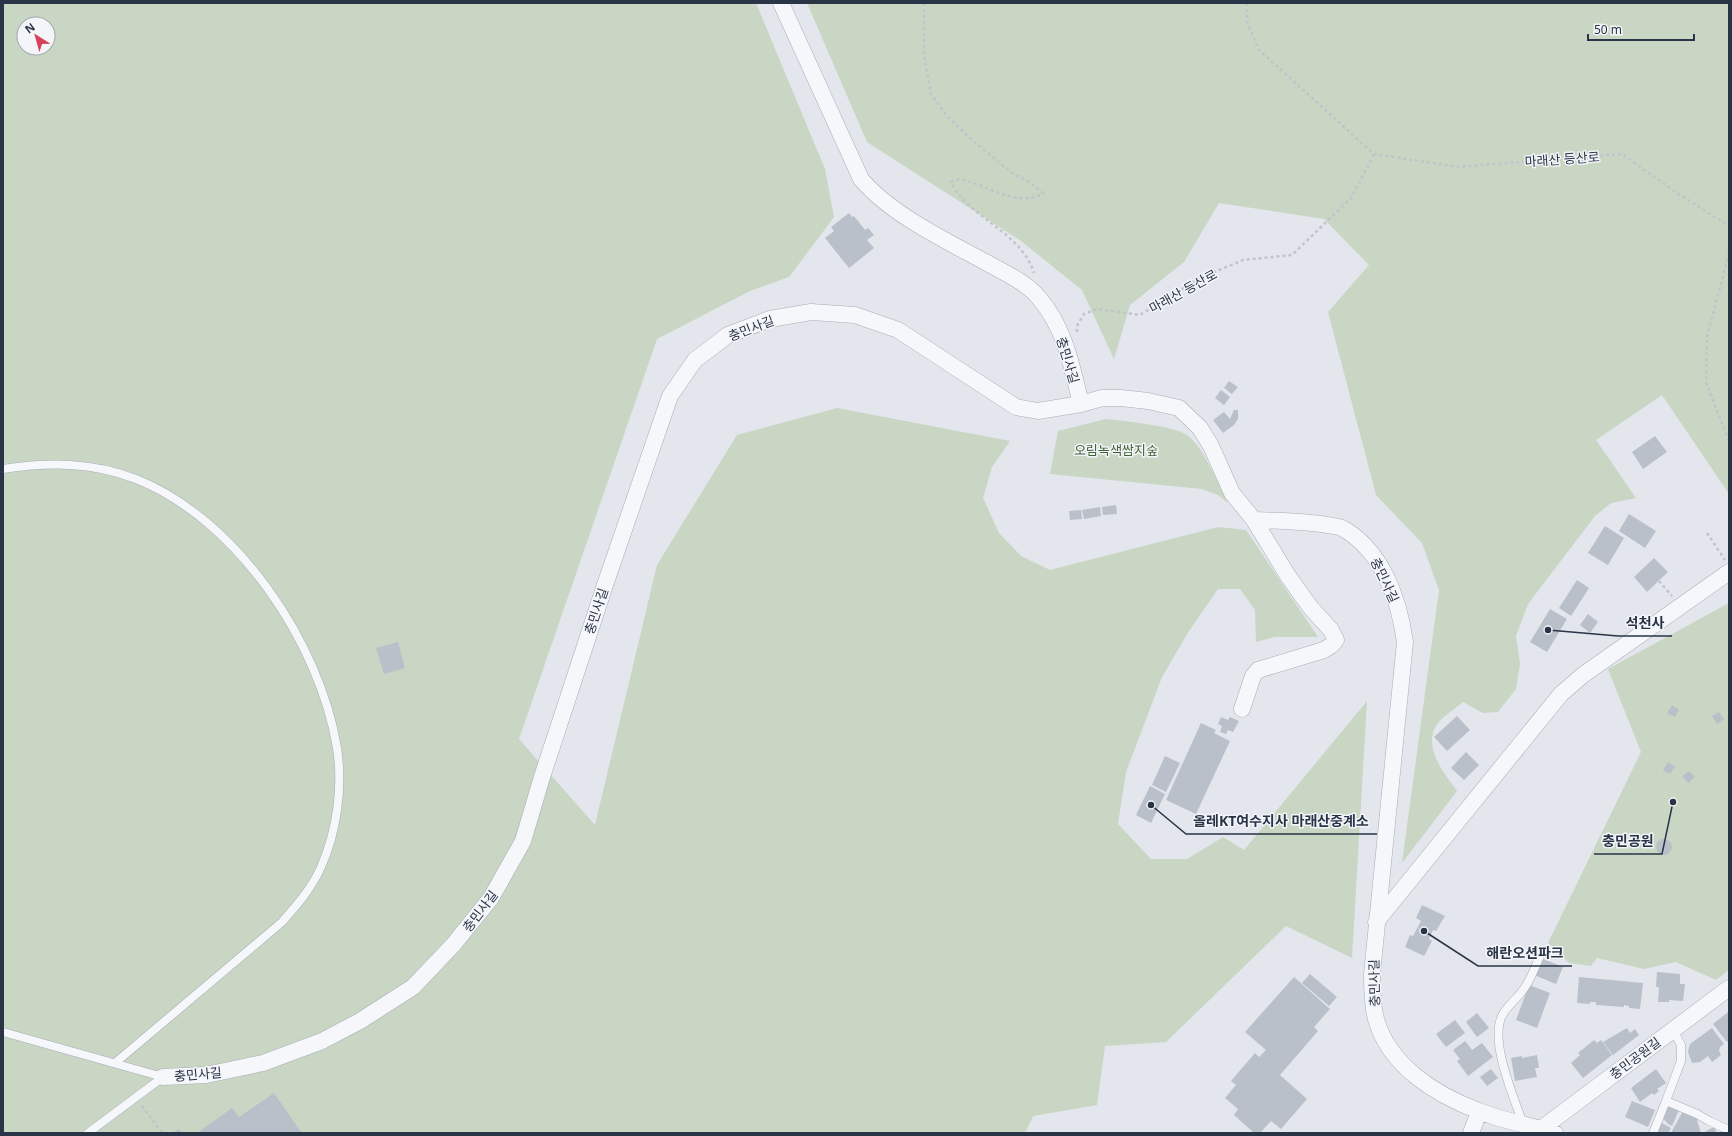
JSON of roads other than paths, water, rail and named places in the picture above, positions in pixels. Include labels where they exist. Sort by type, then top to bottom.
[{"type":"street","name":"충민사길","points":[[781,3],[856,170],[869,188],[902,214],[1018,280],[1034,292],[1051,315],[1064,340],[1081,404]]},
{"type":"street","name":"충민사길","points":[[163,1077],[206,1075],[264,1063],[322,1041],[360,1021],[412,987],[453,945],[491,898],[523,841],[542,777],[605,584],[670,396],[695,360],[728,335],[770,319],[811,312],[856,315],[898,330],[1016,407],[1038,411],[1081,404],[1102,398],[1121,398],[1148,401],[1179,408],[1200,428],[1211,446],[1232,493],[1254,520],[1308,522],[1341,527],[1370,550],[1388,582],[1399,613],[1405,642],[1372,974],[1373,1003],[1376,1021],[1384,1039],[1397,1058],[1420,1080],[1451,1100],[1480,1112],[1548,1131]]},
{"type":"street","points":[[1242,709],[1254,676],[1258,670],[1327,648],[1332,646],[1336,640],[1331,630],[1311,608],[1288,576],[1254,520]]},
{"type":"street","points":[[1376,922],[1562,694],[1583,675],[1729,572]]},
{"type":"street","name":"충민공원길","points":[[1548,1131],[1673,1030],[1727,993]]},
{"type":"street","points":[[1471,1133],[1480,1112]]},
{"type":"lane","points":[[3,469],[29,465],[56,464],[85,465],[109,470],[149,485],[174,499],[204,521],[230,544],[249,565],[269,591],[300,639],[319,684],[337,748],[339,783],[335,821],[321,866],[305,894],[295,908],[277,926],[115,1063]]},
{"type":"lane","points":[[1523,1124],[1503,1062],[1498,1039],[1498,1030],[1503,1014],[1524,989],[1540,954]]},
{"type":"lane","points":[[1653,1133],[1681,1061],[1681,1045],[1673,1030]]},
{"type":"lane","points":[[3,1032],[163,1077]]},
{"type":"lane","points":[[88,1133],[163,1077]]},
{"type":"lane","points":[[1666,1101],[1729,1130]]},
{"type":"place","name":"석천사","points":[[1548,630]]},
{"type":"place","name":"충민공원","points":[[1673,802]]},
{"type":"place","name":"올레KT여수지사 마래산중계소","points":[[1151,805]]},
{"type":"place","name":"해란오션파크","points":[[1424,931]]},
{"type":"park label","name":"오림녹색쌈지숲","points":[[1116,450]]}]
